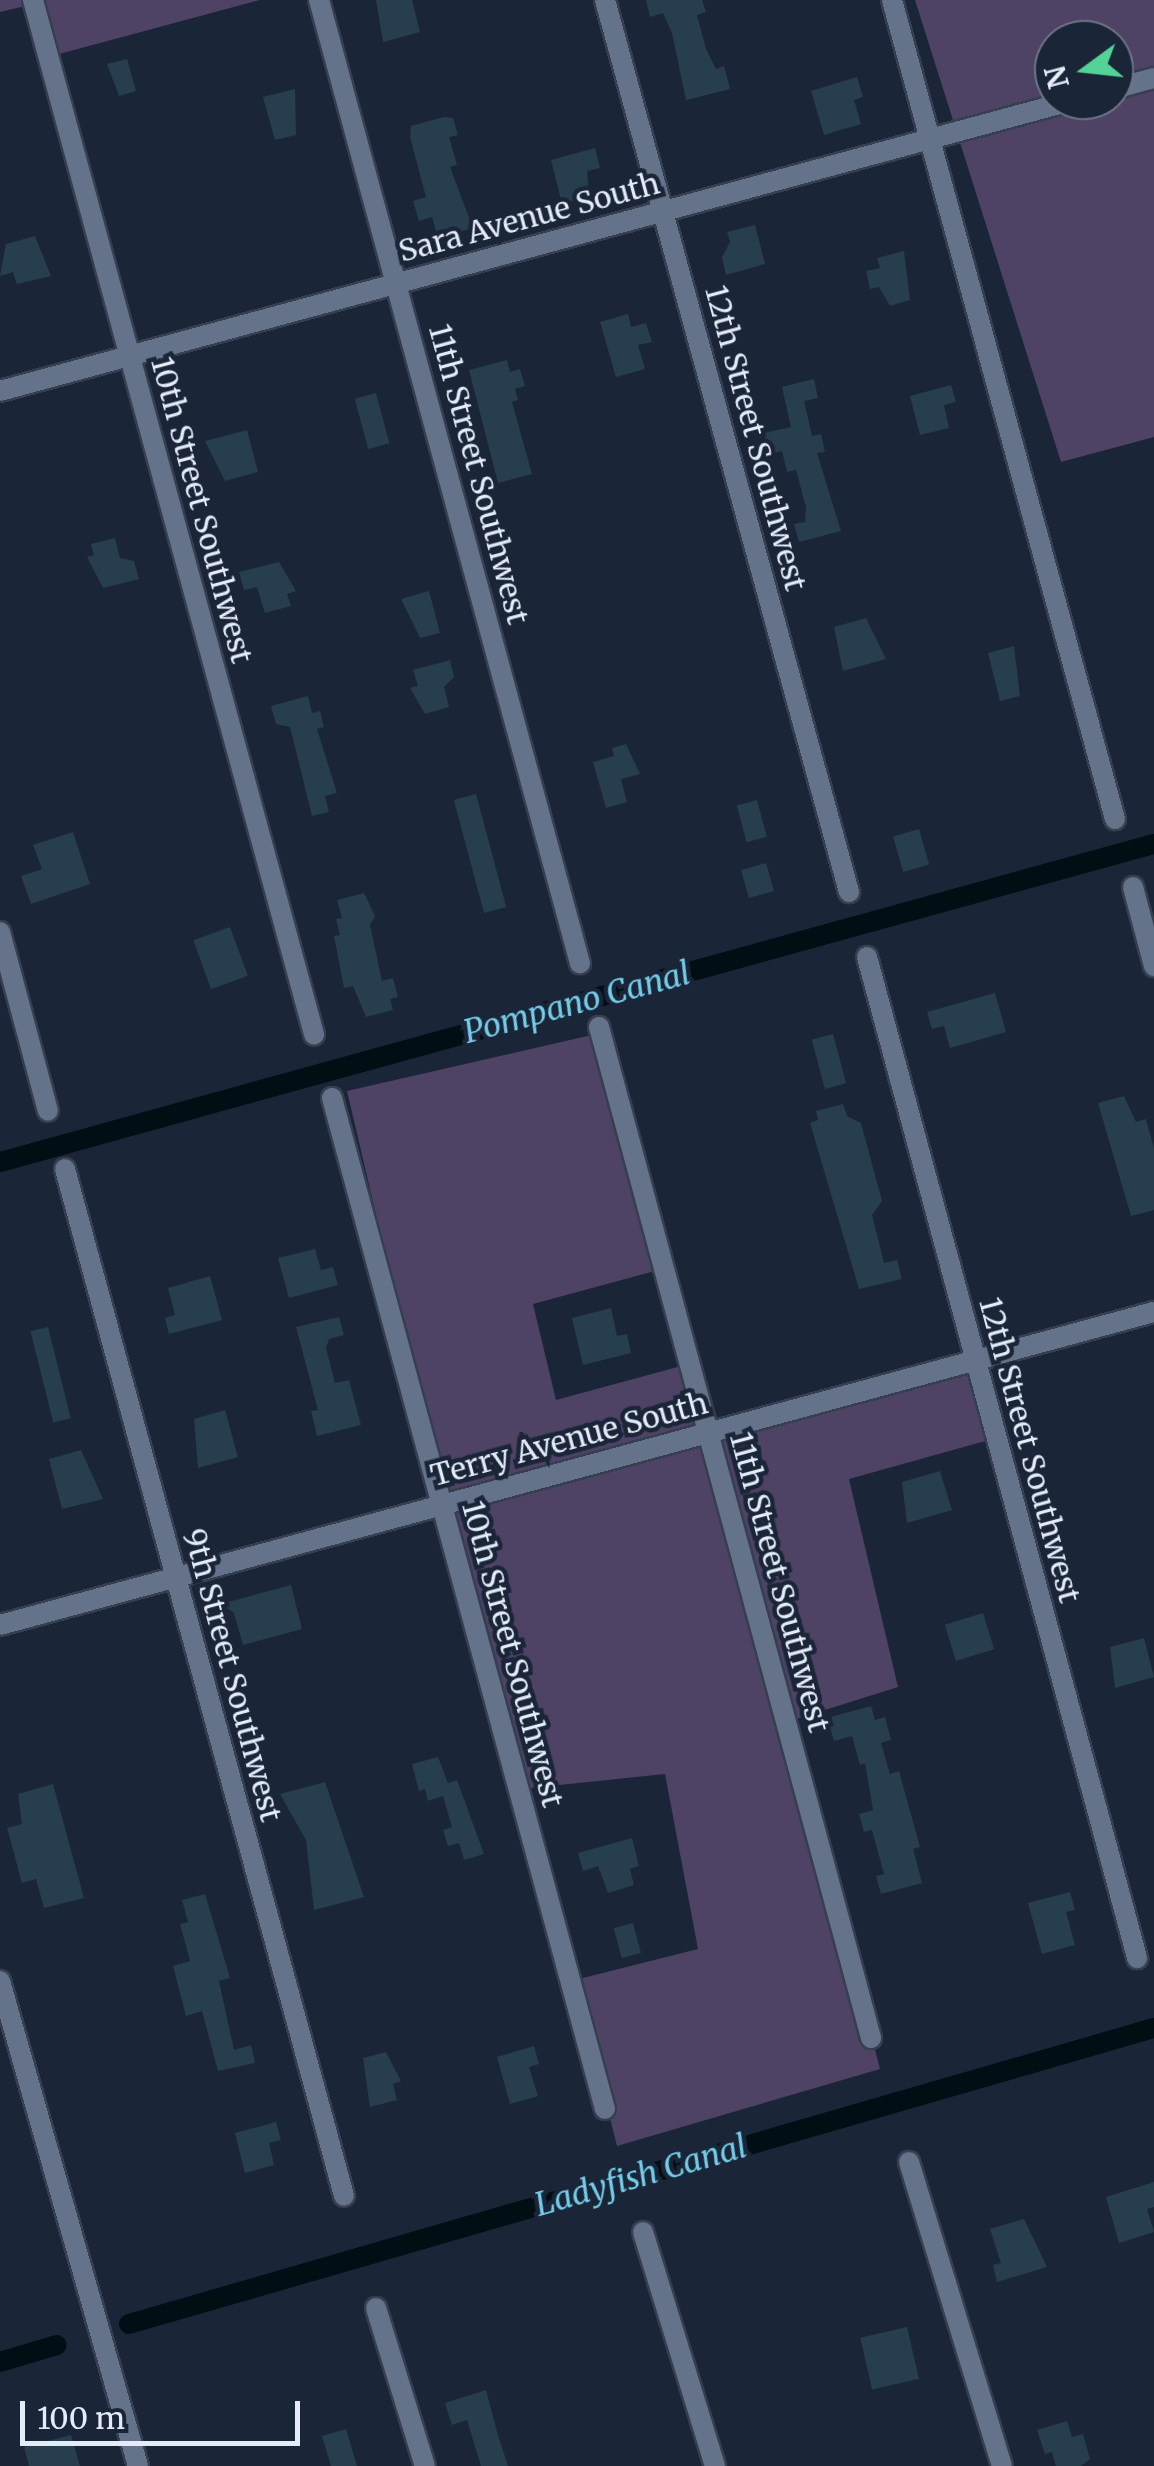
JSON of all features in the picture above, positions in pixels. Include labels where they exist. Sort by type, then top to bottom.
[{"type":"street","name":"10th Street Southwest","points":[[34,0],[314,1034]]},
{"type":"street","name":"11th Street Southwest","points":[[319,0],[580,963]]},
{"type":"street","name":"12th Street Southwest","points":[[605,0],[849,892]]},
{"type":"street","points":[[892,0],[1115,819]]},
{"type":"street","name":"Sara Avenue South","points":[[0,391],[1034,111]]},
{"type":"street","points":[[1133,887],[1154,966]]},
{"type":"street","points":[[0,932],[48,1111]]},
{"type":"street","name":"12th Street Southwest","points":[[867,958],[1137,1958]]},
{"type":"street","name":"11th Street Southwest","points":[[598,1026],[871,2038]]},
{"type":"street","name":"10th Street Southwest","points":[[332,1098],[605,2109]]},
{"type":"street","name":"9th Street Southwest","points":[[65,1169],[344,2196]]},
{"type":"street","name":"Terry Avenue South","points":[[0,1626],[1154,1312]]},
{"type":"street","points":[[0,1981],[138,2466]]},
{"type":"street","points":[[909,2162],[1002,2466]]},
{"type":"street","points":[[643,2232],[715,2466]]},
{"type":"street","points":[[376,2308],[425,2466]]},
{"type":"shaded area","points":[[0,0],[260,0],[48,57],[34,4],[0,12]]},
{"type":"shaded area","points":[[915,0],[1154,0],[1154,437],[1061,462]]},
{"type":"shaded area","points":[[609,1031],[666,1268],[533,1304],[556,1400],[685,1365],[704,1434],[982,1359],[996,1438],[849,1479],[898,1687],[790,1721],[880,2069],[617,2146],[575,1980],[698,1949],[665,1774],[511,1790],[347,1091]]},
{"type":"building","points":[[376,0],[412,0],[420,32],[383,42]]},
{"type":"building","points":[[646,0],[702,0],[706,12],[697,15],[706,49],[716,69],[724,66],[730,89],[686,100],[672,33],[663,13],[650,17]]},
{"type":"building","points":[[127,59],[136,91],[119,96],[107,64]]},
{"type":"building","points":[[857,77],[863,97],[854,100],[861,124],[824,135],[811,91]]},
{"type":"building","points":[[295,89],[296,135],[275,140],[263,97]]},
{"type":"building","points":[[453,118],[458,135],[449,137],[457,165],[450,167],[473,228],[438,238],[432,217],[419,221],[413,201],[426,197],[410,137],[411,126]]},
{"type":"building","points":[[595,148],[600,168],[587,171],[589,196],[562,204],[551,160]]},
{"type":"building","points":[[755,225],[765,264],[726,275],[722,257],[730,242],[727,232]]},
{"type":"building","points":[[35,236],[51,276],[17,284],[13,272],[0,276],[6,244]]},
{"type":"building","points":[[904,251],[910,300],[890,306],[879,287],[870,289],[866,271],[880,268],[877,258]]},
{"type":"building","points":[[628,314],[631,327],[646,323],[652,342],[638,345],[645,369],[616,377],[600,322]]},
{"type":"building","points":[[507,360],[510,372],[520,369],[525,386],[515,389],[518,400],[512,402],[532,474],[498,483],[469,370]]},
{"type":"building","points":[[814,379],[818,398],[804,401],[812,436],[821,434],[825,452],[817,453],[841,531],[799,542],[794,524],[805,522],[806,507],[796,470],[787,472],[782,451],[769,454],[764,433],[791,427],[782,387]]},
{"type":"building","points":[[951,385],[956,402],[944,405],[949,428],[920,435],[910,396]]},
{"type":"building","points":[[376,393],[389,443],[368,449],[355,399]]},
{"type":"building","points":[[247,430],[258,472],[225,481],[205,441]]},
{"type":"building","points":[[115,538],[120,558],[134,561],[139,579],[103,588],[87,557],[94,555],[91,544]]},
{"type":"building","points":[[279,562],[296,591],[287,594],[291,606],[265,613],[257,587],[244,590],[239,572]]},
{"type":"building","points":[[429,591],[440,633],[420,638],[401,599]]},
{"type":"building","points":[[866,618],[886,659],[843,671],[834,627]]},
{"type":"building","points":[[1014,646],[1020,696],[1000,701],[988,653]]},
{"type":"building","points":[[450,660],[454,677],[444,687],[449,707],[425,714],[410,688],[418,686],[413,670]]},
{"type":"building","points":[[308,696],[312,713],[320,711],[324,727],[317,729],[337,793],[325,796],[329,812],[312,816],[290,727],[276,724],[271,706]]},
{"type":"building","points":[[626,744],[640,774],[621,779],[627,802],[606,808],[593,762],[614,756],[612,748]]},
{"type":"building","points":[[476,794],[506,907],[484,913],[454,800]]},
{"type":"building","points":[[757,800],[767,837],[747,842],[737,805]]},
{"type":"building","points":[[919,829],[929,865],[903,872],[893,836]]},
{"type":"building","points":[[73,832],[90,884],[31,904],[21,876],[42,869],[33,845]]},
{"type":"building","points":[[766,863],[774,891],[749,898],[741,870]]},
{"type":"building","points":[[364,893],[375,916],[370,925],[382,981],[393,978],[398,997],[390,999],[393,1010],[366,1017],[353,986],[344,988],[334,936],[340,935],[336,919],[342,918],[337,900]]},
{"type":"building","points":[[230,927],[248,976],[211,989],[193,940]]},
{"type":"building","points":[[995,993],[1006,1032],[950,1048],[944,1026],[932,1029],[927,1012]]},
{"type":"building","points":[[833,1034],[846,1083],[825,1089],[812,1040]]},
{"type":"building","points":[[1124,1096],[1136,1122],[1146,1119],[1154,1148],[1154,1210],[1131,1216],[1098,1103]]},
{"type":"building","points":[[843,1104],[847,1116],[861,1123],[882,1201],[872,1215],[884,1263],[897,1260],[902,1279],[859,1289],[810,1123],[818,1120],[816,1111]]},
{"type":"building","points":[[315,1249],[321,1270],[333,1267],[338,1285],[289,1298],[278,1258]]},
{"type":"building","points":[[210,1276],[222,1320],[169,1334],[165,1318],[175,1315],[168,1288]]},
{"type":"building","points":[[611,1308],[617,1336],[627,1334],[631,1353],[583,1365],[572,1318]]},
{"type":"building","points":[[339,1317],[344,1335],[329,1339],[326,1348],[335,1383],[349,1380],[361,1425],[317,1436],[311,1411],[318,1410],[296,1327]]},
{"type":"building","points":[[48,1327],[71,1418],[53,1423],[31,1331]]},
{"type":"building","points":[[225,1410],[238,1457],[198,1468],[194,1419]]},
{"type":"building","points":[[81,1450],[103,1499],[62,1509],[49,1459]]},
{"type":"building","points":[[940,1471],[952,1510],[907,1523],[902,1482]]},
{"type":"building","points":[[291,1585],[302,1629],[243,1645],[234,1613],[221,1604]]},
{"type":"building","points":[[983,1613],[994,1649],[956,1661],[945,1625]]},
{"type":"building","points":[[1144,1638],[1154,1677],[1115,1688],[1110,1647]]},
{"type":"building","points":[[871,1706],[875,1720],[885,1717],[891,1740],[881,1743],[890,1774],[899,1771],[920,1847],[913,1849],[922,1883],[881,1894],[876,1876],[884,1874],[872,1830],[864,1832],[859,1814],[873,1810],[865,1763],[860,1765],[852,1736],[834,1741],[827,1718]]},
{"type":"building","points":[[438,1757],[448,1783],[457,1780],[484,1854],[464,1860],[459,1843],[448,1846],[443,1830],[452,1827],[443,1796],[428,1801],[425,1789],[419,1791],[412,1764]]},
{"type":"building","points":[[325,1782],[364,1897],[314,1910],[306,1840],[280,1794]]},
{"type":"building","points":[[53,1784],[84,1898],[44,1908],[36,1879],[22,1883],[7,1828],[22,1824],[18,1794]]},
{"type":"building","points":[[632,1838],[639,1866],[630,1869],[634,1885],[608,1893],[598,1866],[583,1871],[578,1853]]},
{"type":"building","points":[[1070,1892],[1075,1910],[1066,1912],[1075,1945],[1042,1954],[1028,1903]]},
{"type":"building","points":[[205,1894],[230,1978],[219,1981],[234,2050],[251,2045],[255,2063],[218,2071],[202,2011],[186,2016],[173,1966],[190,1961],[180,1924],[188,1922],[182,1900]]},
{"type":"building","points":[[633,1923],[641,1953],[622,1958],[614,1928]]},
{"type":"building","points":[[534,2046],[539,2064],[529,2067],[538,2096],[510,2104],[497,2057]]},
{"type":"building","points":[[386,2052],[401,2081],[393,2084],[397,2100],[370,2107],[363,2058]]},
{"type":"building","points":[[276,2122],[281,2140],[269,2143],[274,2165],[245,2173],[235,2133]]},
{"type":"building","points":[[1154,2182],[1154,2207],[1147,2209],[1154,2232],[1119,2243],[1106,2197]]},
{"type":"building","points":[[1024,2219],[1047,2267],[997,2282],[993,2265],[1001,2263],[990,2229]]},
{"type":"building","points":[[907,2327],[919,2379],[872,2389],[860,2338]]},
{"type":"building","points":[[486,2390],[508,2466],[481,2466],[467,2420],[452,2425],[445,2403]]},
{"type":"building","points":[[1067,2421],[1072,2437],[1083,2434],[1090,2459],[1081,2466],[1056,2466],[1052,2452],[1045,2454],[1037,2430]]},
{"type":"building","points":[[346,2429],[357,2466],[331,2466],[322,2436]]},
{"type":"building","points":[[71,2435],[80,2466],[29,2466],[24,2447]]},
{"type":"waterway","name":"Pompano Canal","points":[[0,1162],[1154,844]]},
{"type":"waterway","name":"Ladyfish Canal","points":[[129,2324],[1154,2028]]},
{"type":"waterway","name":"Ladyfish Canal","points":[[0,2362],[57,2345]]}]
